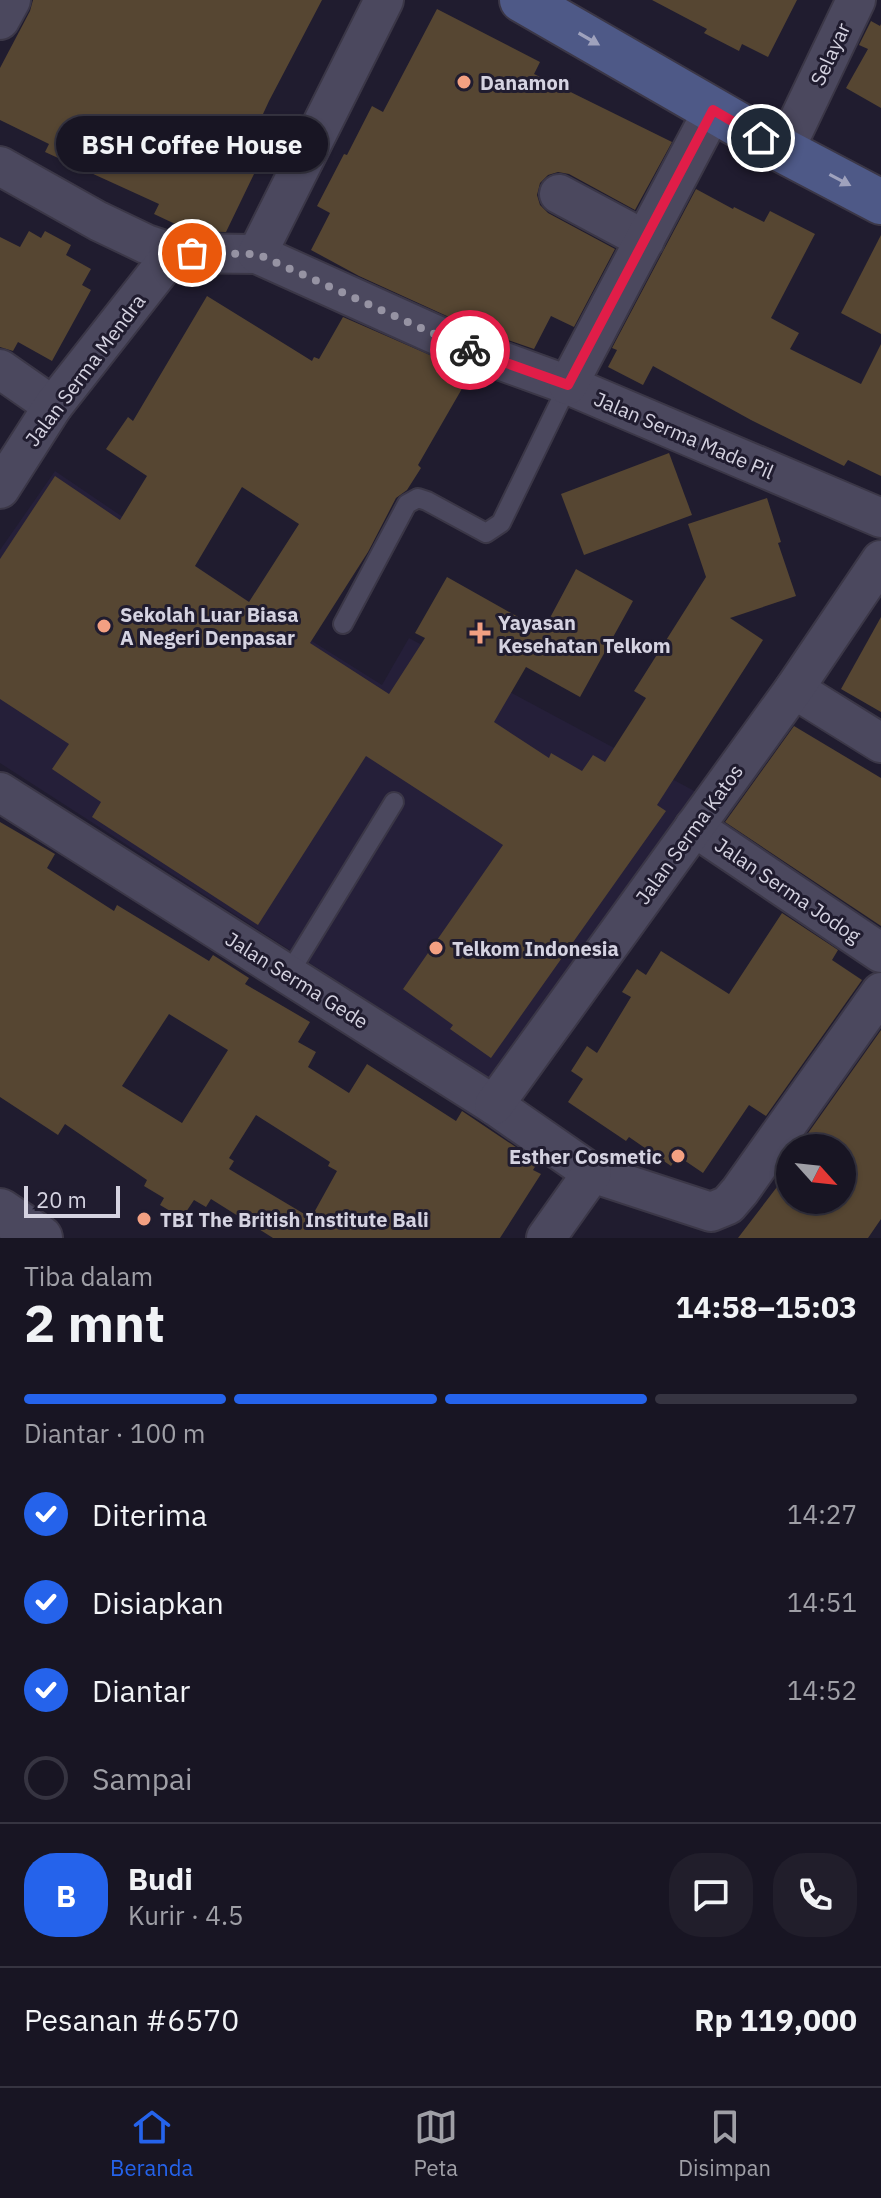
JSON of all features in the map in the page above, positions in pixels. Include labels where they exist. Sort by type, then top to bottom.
[{"type":"main road","points":[[522,0],[784,151],[881,202]]},
{"type":"street","points":[[0,20],[11,0]]},
{"type":"street","points":[[257,254],[384,0]]},
{"type":"street","name":"Selayar","points":[[784,151],[856,0]]},
{"type":"street","points":[[568,385],[713,110]]},
{"type":"street","name":"Jalan Serma Made Pil","points":[[0,166],[146,244],[173,253],[257,254],[463,347],[568,385],[881,518]]},
{"type":"street","points":[[559,194],[645,240]]},
{"type":"street","name":"Jalan Serma Mendra","points":[[0,489],[53,406],[173,253]]},
{"type":"street","points":[[0,369],[53,406]]},
{"type":"street","name":"Jalan Serma Katos","points":[[494,1105],[794,689],[881,560]]},
{"type":"street","points":[[794,689],[881,743]]},
{"type":"street","name":"Jalan Serma Gede","points":[[0,792],[494,1105],[592,1173]]},
{"type":"street","name":"Jalan Serma Jodog","points":[[694,827],[881,953]]},
{"type":"street","points":[[546,1238],[592,1173],[711,1212],[728,1205],[881,992]]},
{"type":"street","points":[[0,1211],[40,1238]]},
{"type":"lane","points":[[343,624],[407,504],[418,498],[427,501],[486,533],[501,523],[568,385]]},
{"type":"lane","points":[[288,975],[394,802]]},
{"type":"shaded area","name":"Telkom Indonesia","points":[[55,471],[232,591],[382,685],[409,638],[700,794],[491,1080],[0,763],[0,550]]},
{"type":"building","points":[[33,0],[322,0],[239,166],[254,174],[226,232],[190,231],[154,214],[159,204],[45,152],[49,144],[0,120],[0,68]]},
{"type":"building","points":[[652,0],[797,0],[768,57],[742,44],[739,51],[704,33],[707,29]]},
{"type":"building","points":[[437,9],[540,62],[534,74],[672,142],[635,210],[569,174],[558,172],[548,175],[540,183],[537,195],[540,205],[548,213],[615,249],[574,327],[551,316],[534,349],[471,327],[359,276],[311,250],[330,213],[317,206],[344,154],[347,155],[372,106],[383,112]]},
{"type":"building","points":[[871,21],[881,24],[881,108],[846,88],[868,49],[859,45]]},
{"type":"building","points":[[696,189],[764,222],[770,211],[815,234],[771,318],[799,333],[790,349],[861,384],[881,344],[881,476],[848,460],[844,466],[653,366],[643,385],[608,367],[617,350],[612,348]]},
{"type":"building","points":[[29,231],[41,238],[45,231],[71,245],[66,255],[91,269],[82,285],[91,290],[52,361],[18,342],[13,351],[0,347],[0,237],[20,247]]},
{"type":"building","points":[[881,235],[881,334],[841,313]]},
{"type":"building","points":[[207,296],[312,361],[314,357],[319,359],[343,317],[471,373],[418,465],[421,468],[407,490],[396,498],[368,552],[310,643],[389,694],[425,638],[415,633],[447,577],[543,631],[576,569],[633,601],[580,697],[526,667],[494,722],[549,758],[551,753],[582,771],[593,755],[605,762],[646,698],[634,691],[706,577],[688,524],[767,498],[796,596],[730,618],[763,640],[657,805],[666,811],[491,1058],[450,1029],[453,1025],[403,989],[503,845],[366,756],[258,925],[92,817],[101,802],[52,769],[69,744],[0,699],[0,559],[55,476],[120,520],[147,476],[106,449],[128,417],[133,421]],"holes":[[[242,487],[299,524],[249,602],[195,566]]]},
{"type":"building","points":[[669,453],[692,515],[584,555],[561,494]]},
{"type":"building","points":[[881,617],[881,712],[841,689]]},
{"type":"building","points":[[794,726],[881,778],[881,926],[725,822]]},
{"type":"building","points":[[0,822],[55,854],[47,868],[114,911],[117,905],[209,961],[213,955],[249,978],[245,984],[310,1022],[298,1042],[316,1052],[308,1067],[349,1093],[367,1064],[456,1121],[462,1111],[538,1162],[533,1170],[541,1174],[500,1238],[273,1238],[211,1199],[206,1207],[194,1200],[182,1218],[160,1205],[164,1198],[144,1186],[147,1180],[65,1124],[58,1135],[0,1097]],"holes":[[[169,1014],[228,1050],[182,1123],[122,1086]],[[256,1115],[330,1162],[328,1166],[337,1171],[311,1218],[229,1169],[234,1161],[229,1158]]]},
{"type":"building","points":[[782,913],[838,950],[832,960],[862,980],[766,1116],[749,1105],[703,1173],[678,1156],[671,1166],[629,1137],[626,1141],[568,1102],[583,1079],[571,1071],[587,1046],[597,1053],[631,997],[622,992],[637,969],[646,975],[661,951],[729,994]]},
{"type":"building","points":[[881,1030],[881,1219],[868,1238],[738,1238],[776,1188],[776,1214],[856,1214],[856,1134],[807,1134]]},
{"type":"way so far","points":[[192,253],[257,254],[470,350]]},
{"type":"place","name":"Danamon","points":[[464,82]]},
{"type":"place","name":"BSH Coffee House","points":[[192,253]]},
{"type":"place","name":"Sekolah Luar Biasa A Negeri Denpasar","points":[[104,626]]},
{"type":"place","name":"Yayasan Kesehatan Telkom","points":[[480,633]]},
{"type":"place","name":"Telkom Indonesia","points":[[436,948]]},
{"type":"place","name":"Esther Cosmetic","points":[[678,1156]]},
{"type":"place","name":"TBI The British Institute Bali","points":[[144,1219]]},
{"type":"route","points":[[470,350],[568,385],[713,110],[761,138]]}]
